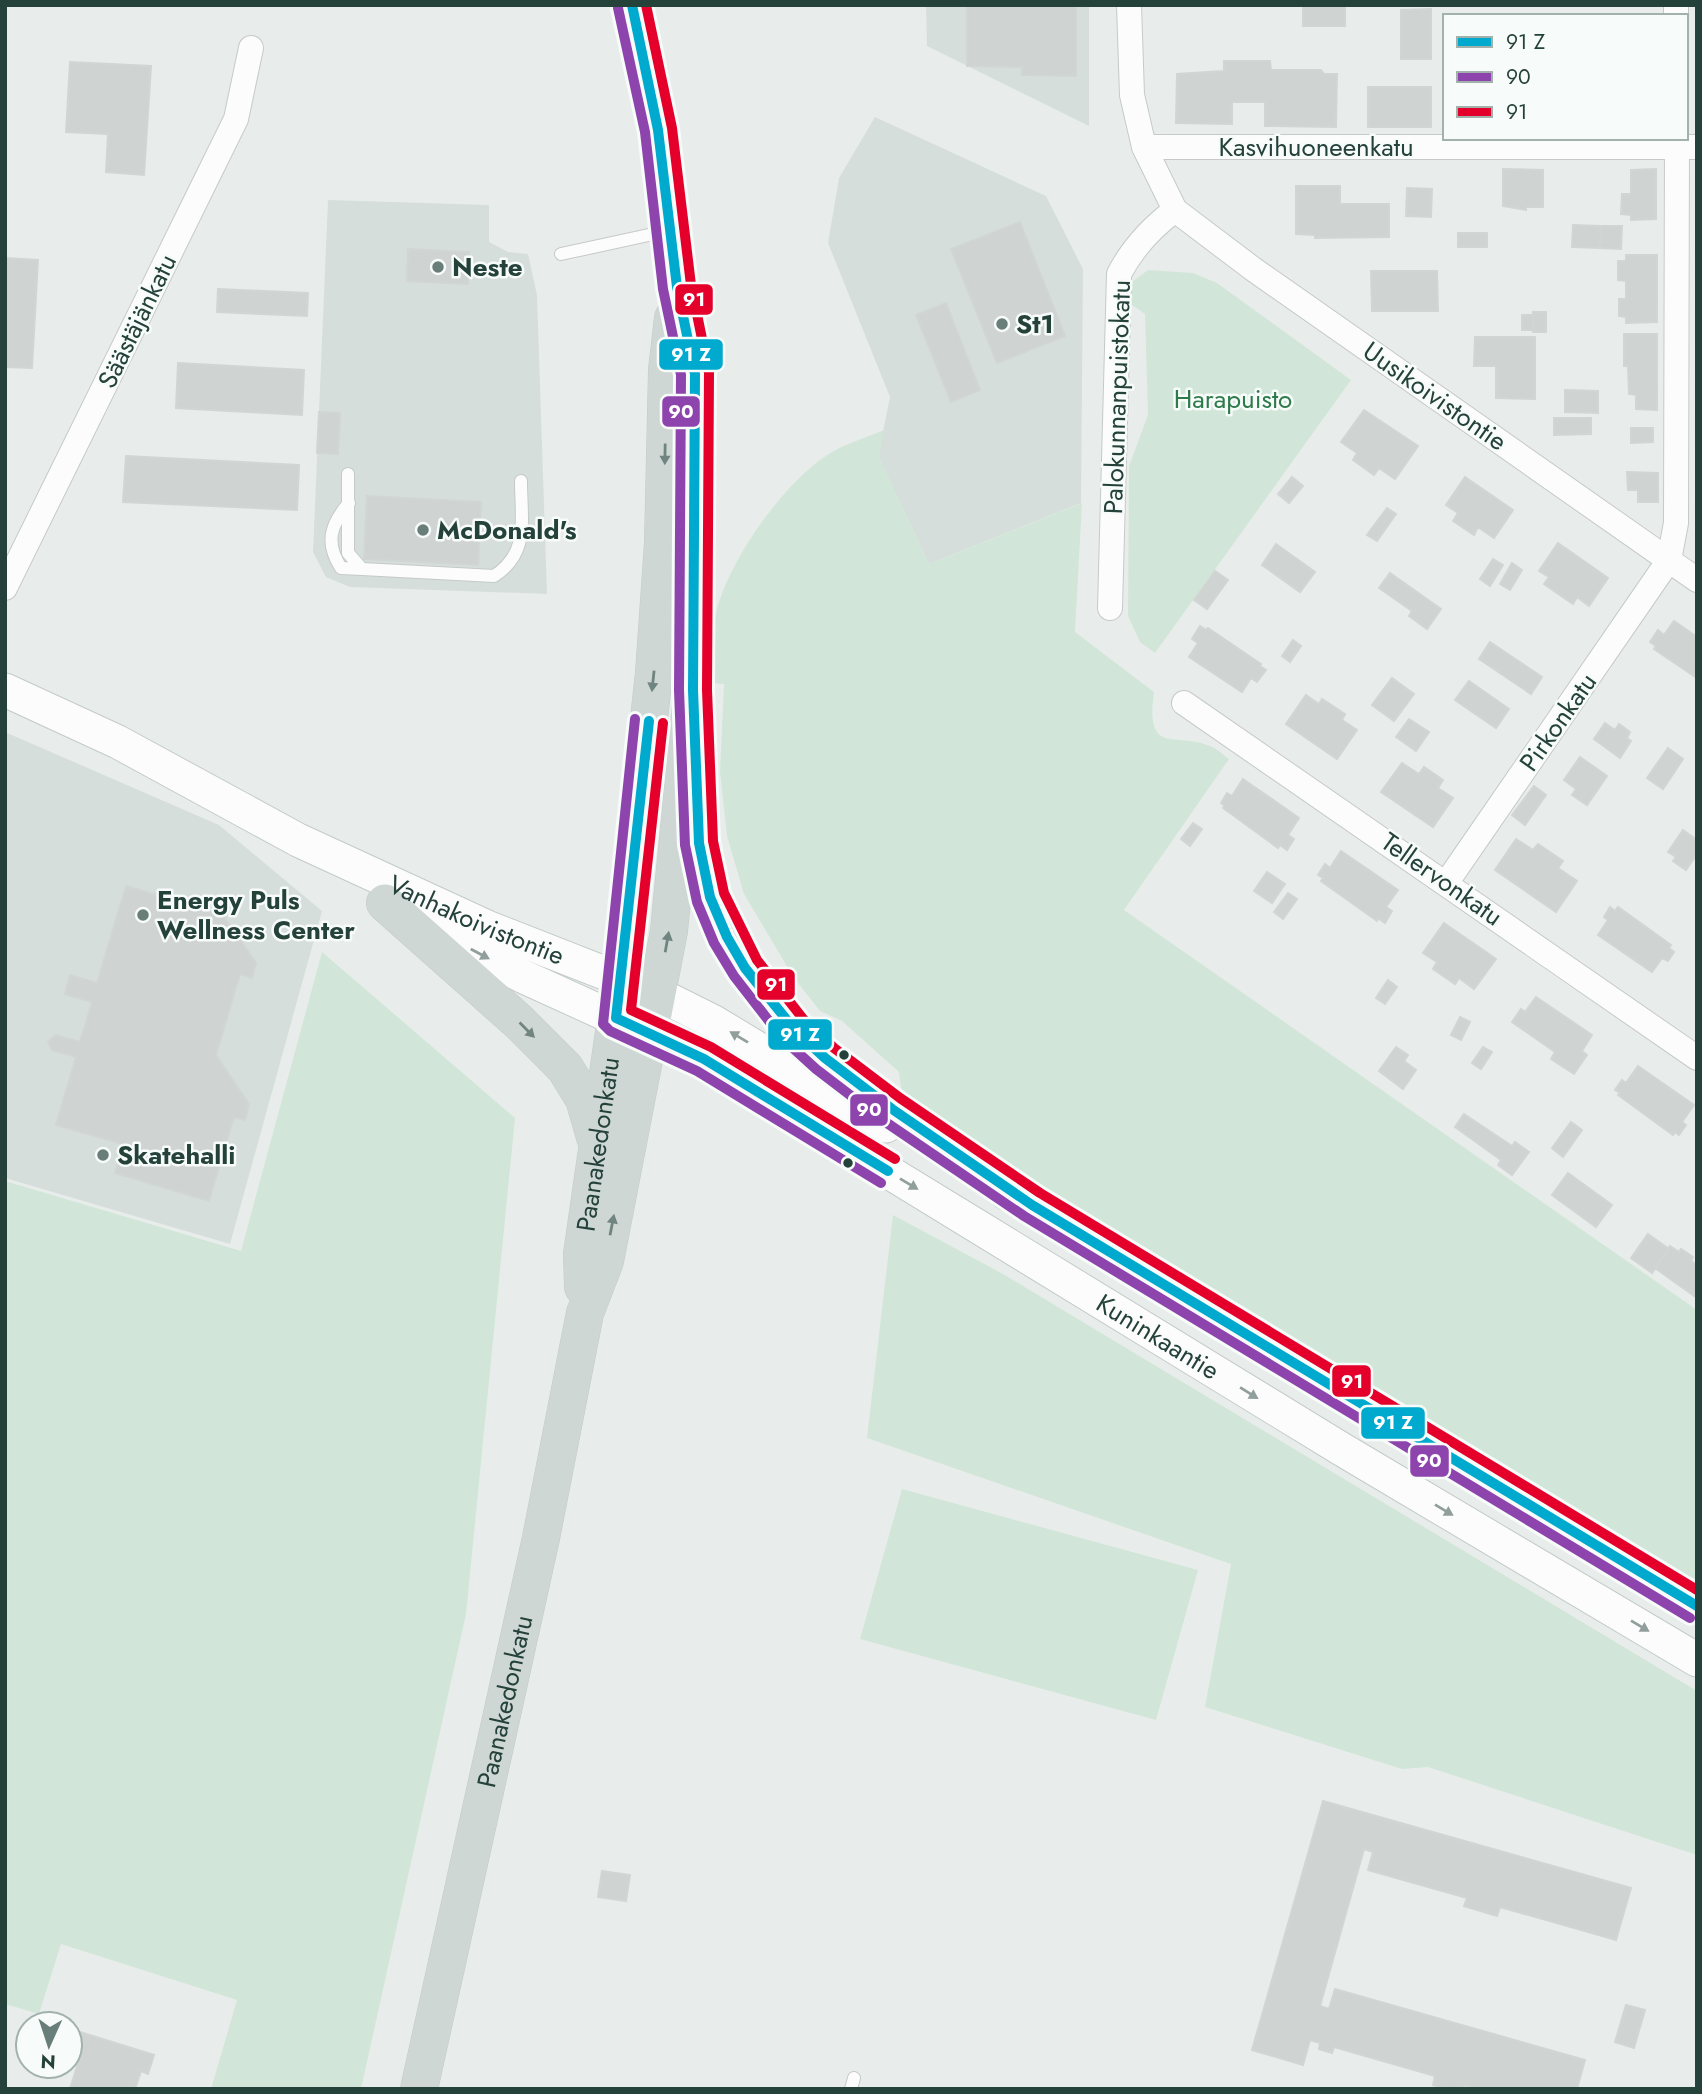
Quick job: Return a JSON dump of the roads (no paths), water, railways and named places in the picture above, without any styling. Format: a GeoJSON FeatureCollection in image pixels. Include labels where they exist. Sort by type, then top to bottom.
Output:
{"type":"FeatureCollection","features":[{"type":"Feature","properties":{"kind":"main road"},"geometry":{"type":"LineString","coordinates":[[632,5],[649,73],[677,289],[695,372],[697,535],[692,695],[697,821],[702,866],[716,914],[732,947],[765,996],[805,1044],[855,1085],[985,1168],[1032,1205]]}},
{"type":"Feature","properties":{"kind":"main road","name":"Paanakedonkatu"},"geometry":{"type":"LineString","coordinates":[[585,1313],[582,1254],[620,978],[654,673],[663,543],[667,370],[677,289]]}},
{"type":"Feature","properties":{"kind":"main road","name":"Vanhakoivistontie"},"geometry":{"type":"LineString","coordinates":[[5,690],[118,742],[298,840],[487,927],[658,994]]}},
{"type":"Feature","properties":{"kind":"main road","name":"Paanakedonkatu"},"geometry":{"type":"LineString","coordinates":[[419,2089],[541,1538],[585,1313],[605,1261],[658,994],[669,931],[692,695]]}},
{"type":"Feature","properties":{"kind":"main road","name":"Vanhakoivistontie"},"geometry":{"type":"LineString","coordinates":[[298,840],[385,903],[522,976],[615,1018]]}},
{"type":"Feature","properties":{"kind":"main road"},"geometry":{"type":"LineString","coordinates":[[385,903],[519,1022],[565,1069],[584,1099],[596,1143]]}},
{"type":"Feature","properties":{"kind":"main road","name":"Kuninkaantie"},"geometry":{"type":"LineString","coordinates":[[658,994],[714,1022],[962,1171],[1032,1205],[1697,1606]]}},
{"type":"Feature","properties":{"kind":"main road","name":"Kuninkaantie"},"geometry":{"type":"LineString","coordinates":[[615,1018],[704,1059],[1343,1450],[1697,1660]]}},
{"type":"Feature","properties":{"kind":"street"},"geometry":{"type":"LineString","coordinates":[[1129,5],[1132,95],[1144,147],[1175,210]]}},
{"type":"Feature","properties":{"kind":"street","name":"Säästäjänkatu"},"geometry":{"type":"LineString","coordinates":[[5,588],[236,119],[251,48]]}},
{"type":"Feature","properties":{"kind":"street"},"geometry":{"type":"LineString","coordinates":[[1669,560],[1676,523],[1683,144]]}},
{"type":"Feature","properties":{"kind":"street","name":"Kasvihuoneenkatu"},"geometry":{"type":"LineString","coordinates":[[1144,147],[1683,144]]}},
{"type":"Feature","properties":{"kind":"street","name":"Uusikoivistontie"},"geometry":{"type":"LineString","coordinates":[[1175,210],[1253,269],[1697,580]]}},
{"type":"Feature","properties":{"kind":"street","name":"Palokunnanpuistokatu"},"geometry":{"type":"LineString","coordinates":[[1110,608],[1119,274],[1137,244],[1175,210]]}},
{"type":"Feature","properties":{"kind":"street","name":"Pirkonkatu"},"geometry":{"type":"LineString","coordinates":[[1447,882],[1669,560]]}},
{"type":"Feature","properties":{"kind":"street","name":"Tellervonkatu"},"geometry":{"type":"LineString","coordinates":[[1185,704],[1447,882],[1697,1058]]}},
{"type":"Feature","properties":{"kind":"lane"},"geometry":{"type":"LineString","coordinates":[[561,254],[671,231]]}},
{"type":"Feature","properties":{"kind":"lane"},"geometry":{"type":"LineString","coordinates":[[348,474],[348,554],[362,569],[494,576],[511,565],[521,541],[521,481]]}},
{"type":"Feature","properties":{"kind":"place","name":"Neste"},"geometry":{"type":"Point","coordinates":[438,267]}},
{"type":"Feature","properties":{"kind":"place","name":"St1"},"geometry":{"type":"Point","coordinates":[1002,324]}},
{"type":"Feature","properties":{"kind":"place","name":"McDonald's"},"geometry":{"type":"Point","coordinates":[423,530]}},
{"type":"Feature","properties":{"kind":"place","name":"Energy Puls Wellness Center"},"geometry":{"type":"Point","coordinates":[143,915]}},
{"type":"Feature","properties":{"kind":"place","name":"Skatehalli"},"geometry":{"type":"Point","coordinates":[103,1155]}},
{"type":"Feature","properties":{"kind":"park label","name":"Harapuisto"},"geometry":{"type":"Point","coordinates":[1233,399]}}]}
